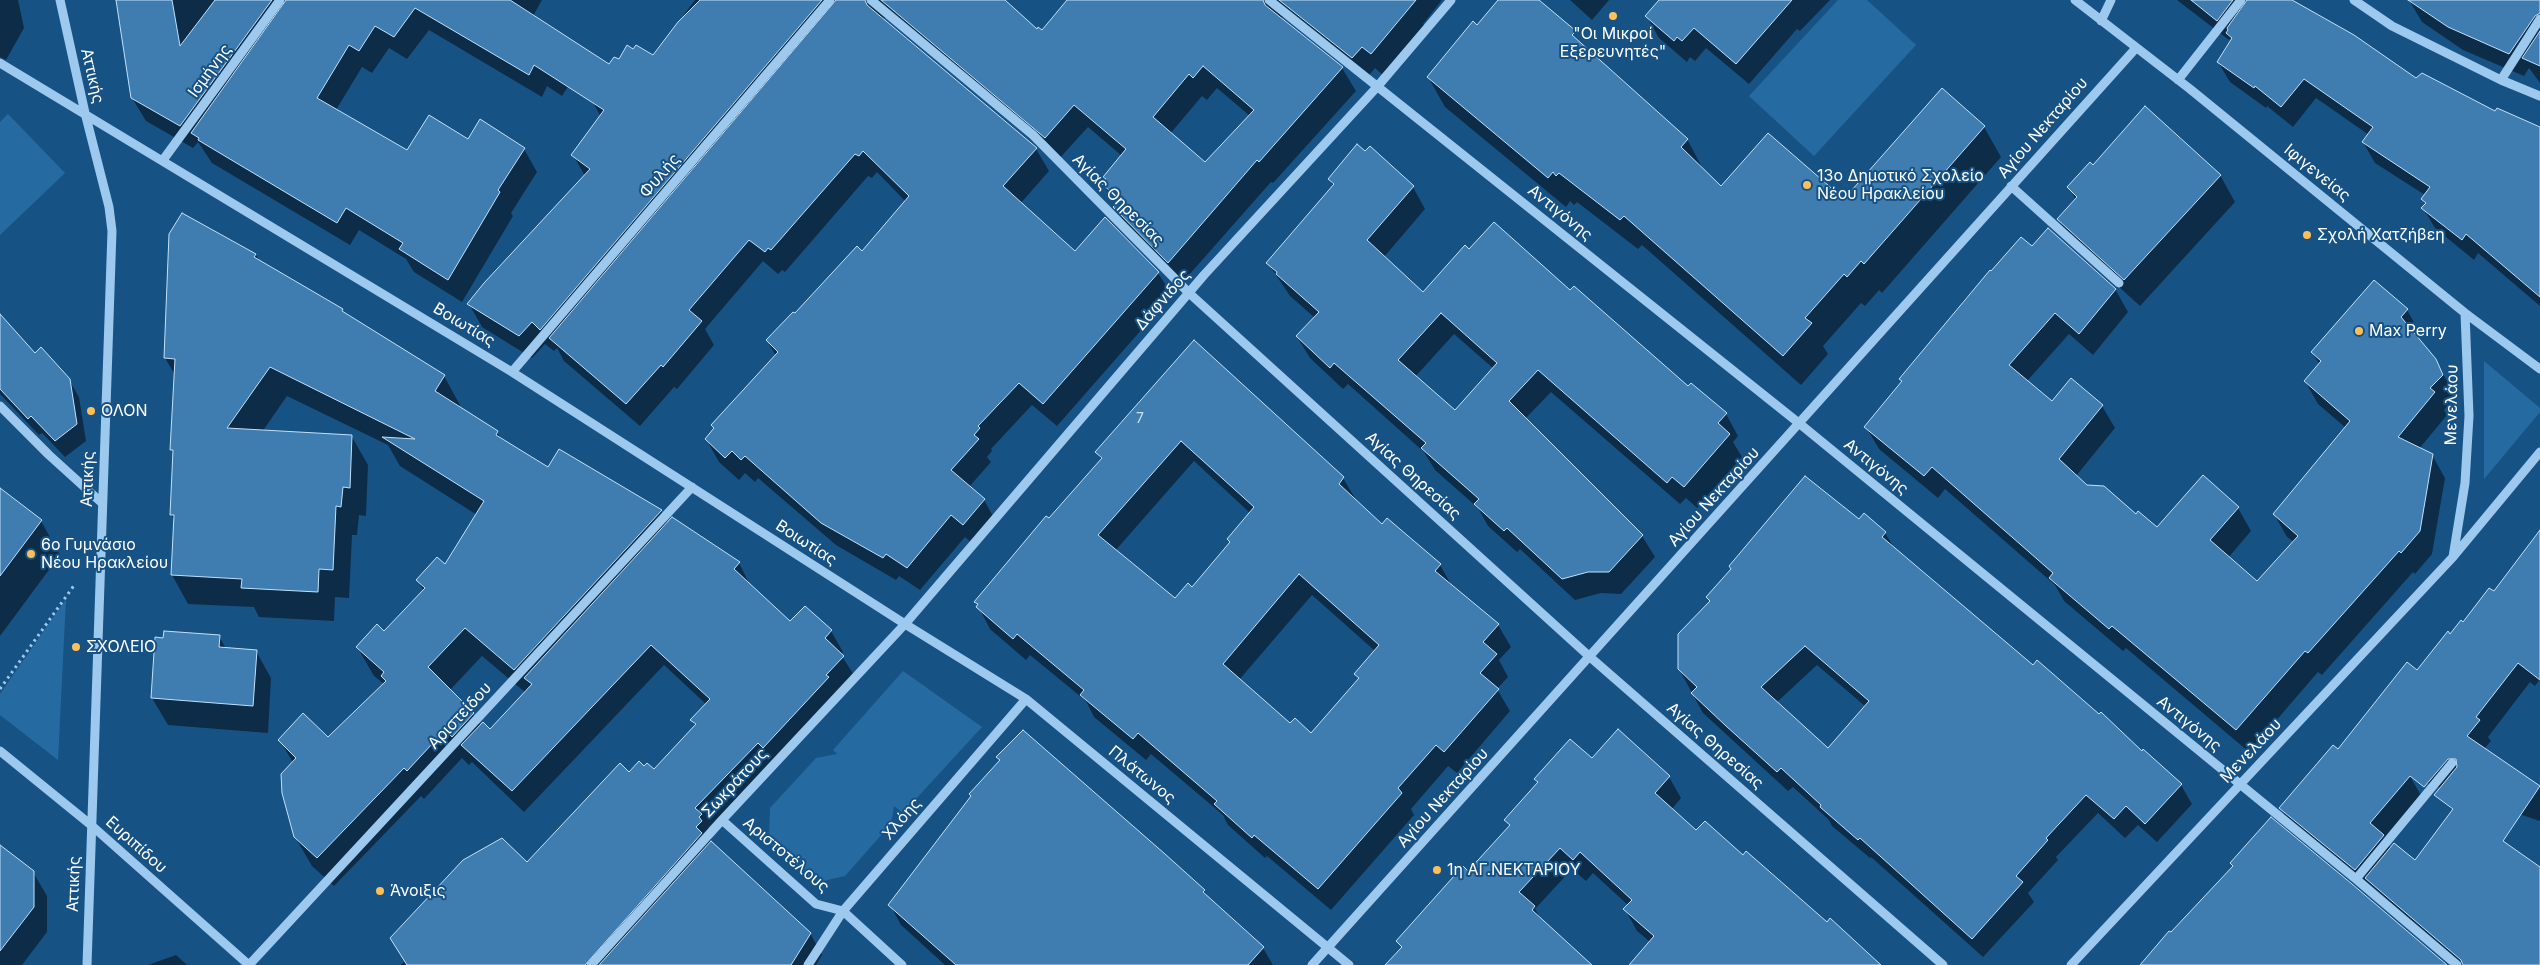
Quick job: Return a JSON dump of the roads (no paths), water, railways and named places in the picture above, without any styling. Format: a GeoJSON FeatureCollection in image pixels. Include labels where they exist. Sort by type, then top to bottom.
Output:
{"type":"FeatureCollection","features":[{"type":"Feature","properties":{"kind":"street","name":"Αττικής"},"geometry":{"type":"LineString","coordinates":[[60,0],[85,114],[109,206],[112,231],[87,965]]}},
{"type":"Feature","properties":{"kind":"street","name":"Ισμήνης"},"geometry":{"type":"LineString","coordinates":[[164,160],[280,0]]}},
{"type":"Feature","properties":{"kind":"street","name":"Φυλής"},"geometry":{"type":"LineString","coordinates":[[512,372],[830,0]]}},
{"type":"Feature","properties":{"kind":"street","name":"Αγίας Θηρεσίας"},"geometry":{"type":"LineString","coordinates":[[871,0],[1032,135],[1189,292],[1590,657],[1943,965]]}},
{"type":"Feature","properties":{"kind":"street","name":"Αντιγόνης"},"geometry":{"type":"LineString","coordinates":[[1269,0],[1800,424],[2356,879],[2458,965]]}},
{"type":"Feature","properties":{"kind":"street","name":"Δάφνιδος"},"geometry":{"type":"LineString","coordinates":[[905,624],[1189,292],[1377,86],[1451,0]]}},
{"type":"Feature","properties":{"kind":"street","name":"Ιφιγενείας"},"geometry":{"type":"LineString","coordinates":[[2075,0],[2178,80],[2465,313],[2540,370]]}},
{"type":"Feature","properties":{"kind":"street"},"geometry":{"type":"LineString","coordinates":[[2101,20],[2111,0]]}},
{"type":"Feature","properties":{"kind":"street"},"geometry":{"type":"LineString","coordinates":[[2178,80],[2241,0]]}},
{"type":"Feature","properties":{"kind":"street"},"geometry":{"type":"LineString","coordinates":[[2354,0],[2392,26],[2501,80],[2540,96]]}},
{"type":"Feature","properties":{"kind":"street"},"geometry":{"type":"LineString","coordinates":[[2501,80],[2540,20]]}},
{"type":"Feature","properties":{"kind":"street","name":"Αγίου Νεκταρίου"},"geometry":{"type":"LineString","coordinates":[[1312,965],[2136,48]]}},
{"type":"Feature","properties":{"kind":"street","name":"Βοιωτίας"},"geometry":{"type":"LineString","coordinates":[[0,63],[164,160],[512,372],[905,624]]}},
{"type":"Feature","properties":{"kind":"street"},"geometry":{"type":"LineString","coordinates":[[2011,186],[2119,283]]}},
{"type":"Feature","properties":{"kind":"street","name":"Μενελάου"},"geometry":{"type":"LineString","coordinates":[[2453,557],[2465,483],[2469,416],[2465,313]]}},
{"type":"Feature","properties":{"kind":"street"},"geometry":{"type":"LineString","coordinates":[[0,406],[49,455],[102,503]]}},
{"type":"Feature","properties":{"kind":"street","name":"Μενελάου"},"geometry":{"type":"LineString","coordinates":[[2071,965],[2453,557],[2540,452]]}},
{"type":"Feature","properties":{"kind":"street","name":"Αριστείδου"},"geometry":{"type":"LineString","coordinates":[[249,965],[692,487]]}},
{"type":"Feature","properties":{"kind":"street","name":"Πλάτωνος"},"geometry":{"type":"LineString","coordinates":[[905,624],[1026,699],[1348,965]]}},
{"type":"Feature","properties":{"kind":"street","name":"Σωκράτους"},"geometry":{"type":"LineString","coordinates":[[591,965],[722,820],[905,624]]}},
{"type":"Feature","properties":{"kind":"street","name":"Χλόης"},"geometry":{"type":"LineString","coordinates":[[808,965],[843,911],[1026,699]]}},
{"type":"Feature","properties":{"kind":"street","name":"Ευριπίδου"},"geometry":{"type":"LineString","coordinates":[[0,751],[91,825],[249,965]]}},
{"type":"Feature","properties":{"kind":"street"},"geometry":{"type":"LineString","coordinates":[[2356,879],[2452,763]]}},
{"type":"Feature","properties":{"kind":"street","name":"Αριστοτέλους"},"geometry":{"type":"LineString","coordinates":[[722,820],[816,904],[843,911],[902,965]]}},
{"type":"Feature","properties":{"kind":"place","name":"\"Οι Μικροί Εξερευνητές\""},"geometry":{"type":"Point","coordinates":[1613,16]}},
{"type":"Feature","properties":{"kind":"place","name":"13ο Δημοτικό Σχολείο Νέου Ηρακλείου"},"geometry":{"type":"Point","coordinates":[1807,185]}},
{"type":"Feature","properties":{"kind":"place","name":"Σχολή Χατζήβεη"},"geometry":{"type":"Point","coordinates":[2307,235]}},
{"type":"Feature","properties":{"kind":"place","name":"Max Perry"},"geometry":{"type":"Point","coordinates":[2359,331]}},
{"type":"Feature","properties":{"kind":"place","name":"ΟΛΟΝ"},"geometry":{"type":"Point","coordinates":[91,411]}},
{"type":"Feature","properties":{"kind":"place","name":"6ο Γυμνάσιο Νέου Ηρακλείου"},"geometry":{"type":"Point","coordinates":[31,554]}},
{"type":"Feature","properties":{"kind":"place","name":"ΣΧΟΛΕΙΟ"},"geometry":{"type":"Point","coordinates":[76,647]}},
{"type":"Feature","properties":{"kind":"place","name":"1η ΑΓ.ΝΕΚΤΑΡΙΟΥ"},"geometry":{"type":"Point","coordinates":[1437,870]}},
{"type":"Feature","properties":{"kind":"place","name":"Άνοιξις"},"geometry":{"type":"Point","coordinates":[380,891]}}]}
